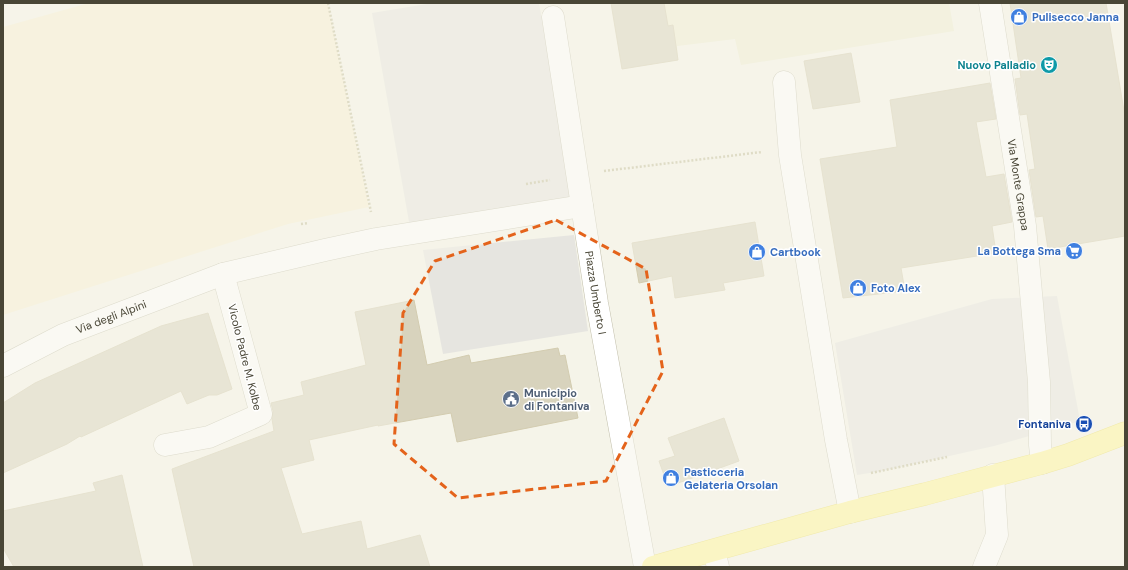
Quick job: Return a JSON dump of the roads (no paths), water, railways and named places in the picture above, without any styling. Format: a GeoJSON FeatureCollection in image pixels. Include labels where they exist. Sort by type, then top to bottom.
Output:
{"type":"FeatureCollection","features":[{"type":"Feature","properties":{"kind":"main road"},"geometry":{"type":"LineString","coordinates":[[653,567],[716,559],[850,512],[1042,463],[1068,455],[1125,433]]}},
{"type":"Feature","properties":{"kind":"street","name":"Via Monte Grappa"},"geometry":{"type":"LineString","coordinates":[[990,3],[1025,226],[1039,382],[1040,445],[1042,463]]}},
{"type":"Feature","properties":{"kind":"street","name":"Piazza Umberto I"},"geometry":{"type":"LineString","coordinates":[[553,17],[597,303],[645,567]]}},
{"type":"Feature","properties":{"kind":"street"},"geometry":{"type":"LineString","coordinates":[[784,82],[790,155],[836,440],[850,512]]}},
{"type":"Feature","properties":{"kind":"street","name":"Via degli Alpini"},"geometry":{"type":"LineString","coordinates":[[3,366],[63,334],[223,274],[376,239],[582,206]]}},
{"type":"Feature","properties":{"kind":"street","name":"Vicolo Padre M. Kolbe"},"geometry":{"type":"LineString","coordinates":[[166,445],[209,437],[261,414],[223,274]]}},
{"type":"Feature","properties":{"kind":"street"},"geometry":{"type":"LineString","coordinates":[[984,567],[997,535],[993,475]]}},
{"type":"Feature","properties":{"kind":"place","name":"Pulisecco Janna"},"geometry":{"type":"Point","coordinates":[1019,17]}},
{"type":"Feature","properties":{"kind":"place","name":"Nuovo Palladio"},"geometry":{"type":"Point","coordinates":[1049,65]}},
{"type":"Feature","properties":{"kind":"place","name":"La Bottega Sma"},"geometry":{"type":"Point","coordinates":[1074,251]}},
{"type":"Feature","properties":{"kind":"place","name":"Cartbook"},"geometry":{"type":"Point","coordinates":[757,252]}},
{"type":"Feature","properties":{"kind":"place","name":"Foto Alex"},"geometry":{"type":"Point","coordinates":[858,288]}},
{"type":"Feature","properties":{"kind":"place","name":"Municipio di Fontaniva"},"geometry":{"type":"Point","coordinates":[511,399]}},
{"type":"Feature","properties":{"kind":"place","name":"Fontaniva"},"geometry":{"type":"Point","coordinates":[1084,424]}},
{"type":"Feature","properties":{"kind":"place","name":"Pasticceria Gelateria Orsolan"},"geometry":{"type":"Point","coordinates":[671,478]}}]}
